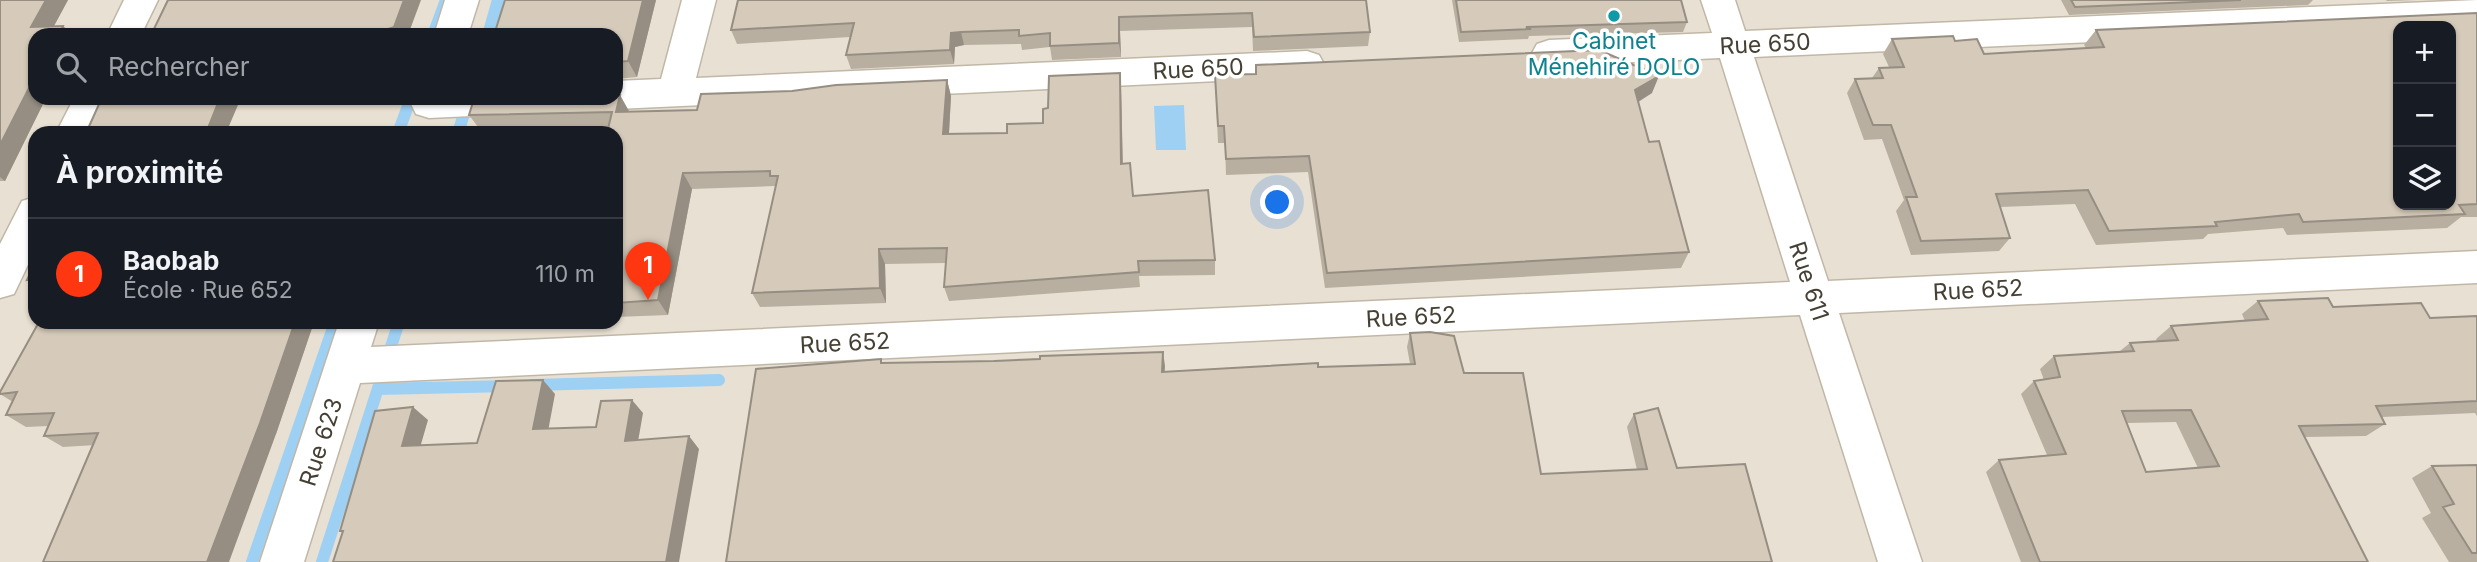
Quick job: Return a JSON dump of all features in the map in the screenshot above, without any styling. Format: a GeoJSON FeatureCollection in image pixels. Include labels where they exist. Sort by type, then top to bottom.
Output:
{"type":"FeatureCollection","features":[{"type":"Feature","properties":{"kind":"street"},"geometry":{"type":"LineString","coordinates":[[127,28],[141,0]]}},
{"type":"Feature","properties":{"kind":"street"},"geometry":{"type":"LineString","coordinates":[[453,28],[462,0]]}},
{"type":"Feature","properties":{"kind":"street"},"geometry":{"type":"LineString","coordinates":[[675,92],[698,0]]}},
{"type":"Feature","properties":{"kind":"street","name":"Rue 611"},"geometry":{"type":"LineString","coordinates":[[1718,0],[1900,562]]}},
{"type":"Feature","properties":{"kind":"street","name":"Rue 650"},"geometry":{"type":"LineString","coordinates":[[1524,55],[2477,12]]}},
{"type":"Feature","properties":{"kind":"street","name":"Rue 650"},"geometry":{"type":"LineString","coordinates":[[623,95],[1343,62]]}},
{"type":"Feature","properties":{"kind":"street"},"geometry":{"type":"LineString","coordinates":[[78,126],[89,105]]}},
{"type":"Feature","properties":{"kind":"street"},"geometry":{"type":"LineString","coordinates":[[427,112],[492,105]]}},
{"type":"Feature","properties":{"kind":"street"},"geometry":{"type":"LineString","coordinates":[[0,282],[28,226]]}},
{"type":"Feature","properties":{"kind":"street","name":"Rue 652"},"geometry":{"type":"LineString","coordinates":[[345,366],[2477,267]]}},
{"type":"Feature","properties":{"kind":"street","name":"Rue 623"},"geometry":{"type":"LineString","coordinates":[[282,562],[357,329]]}},
{"type":"Feature","properties":{"kind":"shaded area"},"geometry":{"type":"Polygon","coordinates":[[[0,0],[2477,0],[2477,562],[0,562],[0,0]]]}},
{"type":"Feature","properties":{"kind":"water"},"geometry":{"type":"Polygon","coordinates":[[[1184,105],[1186,150],[1156,150],[1154,106],[1184,105]]]}},
{"type":"Feature","properties":{"kind":"building"},"geometry":{"type":"Polygon","coordinates":[[[0,0],[46,0],[31,27],[63,26],[28,28],[28,90],[0,145],[0,0]]]}},
{"type":"Feature","properties":{"kind":"building"},"geometry":{"type":"Polygon","coordinates":[[[168,0],[404,0],[394,27],[391,28],[154,28],[168,0]]]}},
{"type":"Feature","properties":{"kind":"building"},"geometry":{"type":"Polygon","coordinates":[[[505,0],[643,0],[628,61],[623,61],[623,28],[496,28],[505,0]]]}},
{"type":"Feature","properties":{"kind":"building"},"geometry":{"type":"Polygon","coordinates":[[[738,0],[1366,0],[1370,32],[1254,37],[1252,13],[1119,17],[1119,43],[1050,46],[1050,33],[1019,36],[1019,30],[961,32],[951,33],[950,50],[846,55],[854,23],[731,30],[738,0]]]}},
{"type":"Feature","properties":{"kind":"building"},"geometry":{"type":"Polygon","coordinates":[[[1456,0],[1681,0],[1687,22],[1526,27],[1531,29],[1461,32],[1456,0]]]}},
{"type":"Feature","properties":{"kind":"building"},"geometry":{"type":"Polygon","coordinates":[[[2071,0],[2241,0],[2075,7],[2071,0]]]}},
{"type":"Feature","properties":{"kind":"building"},"geometry":{"type":"Polygon","coordinates":[[[2477,13],[2477,204],[2459,205],[2465,214],[2303,222],[2299,214],[2215,222],[2217,226],[2109,231],[2088,190],[1996,194],[2010,238],[1921,241],[1906,197],[1917,197],[1891,125],[1873,125],[1855,79],[1883,78],[1879,68],[1904,67],[1892,39],[1953,36],[1955,41],[1977,39],[1984,54],[2104,47],[2096,30],[2477,13]]]}},
{"type":"Feature","properties":{"kind":"building"},"geometry":{"type":"Polygon","coordinates":[[[1599,50],[1659,76],[1635,90],[1649,142],[1659,141],[1689,252],[1327,273],[1309,156],[1226,159],[1224,126],[1218,126],[1215,75],[1256,74],[1256,65],[1599,50]]]}},
{"type":"Feature","properties":{"kind":"building"},"geometry":{"type":"Polygon","coordinates":[[[1120,73],[1121,164],[1130,163],[1133,196],[1208,190],[1215,260],[1138,261],[1139,272],[944,287],[947,248],[879,249],[880,288],[752,293],[778,176],[770,176],[770,171],[683,173],[658,300],[623,302],[623,126],[609,126],[612,112],[469,115],[472,105],[618,105],[616,112],[697,110],[701,94],[792,91],[836,85],[947,80],[943,134],[1007,133],[1007,124],[1043,123],[1043,109],[1048,108],[1049,76],[1120,73]]]}},
{"type":"Feature","properties":{"kind":"building"},"geometry":{"type":"Polygon","coordinates":[[[99,105],[217,105],[209,126],[89,126],[99,105]]]}},
{"type":"Feature","properties":{"kind":"building"},"geometry":{"type":"Polygon","coordinates":[[[2328,298],[2333,307],[2421,303],[2430,318],[2477,316],[2477,401],[2376,406],[2385,424],[2299,426],[2368,562],[2040,562],[1999,460],[2066,454],[2034,381],[2060,377],[2054,356],[2134,351],[2130,343],[2178,340],[2171,326],[2268,319],[2258,301],[2328,298]],[[2191,410],[2122,411],[2146,472],[2219,466],[2191,410]]]}},
{"type":"Feature","properties":{"kind":"building"},"geometry":{"type":"Polygon","coordinates":[[[35,329],[293,329],[207,562],[43,562],[98,433],[44,436],[54,413],[6,415],[17,392],[0,392],[35,329]]]}},
{"type":"Feature","properties":{"kind":"building"},"geometry":{"type":"Polygon","coordinates":[[[1430,332],[1454,336],[1464,373],[1523,373],[1541,474],[1647,469],[1634,414],[1658,408],[1677,468],[1745,464],[1772,562],[726,562],[756,369],[881,359],[881,363],[994,361],[1040,359],[1040,356],[1163,352],[1162,372],[1318,363],[1318,367],[1415,364],[1410,333],[1430,332]]]}},
{"type":"Feature","properties":{"kind":"building"},"geometry":{"type":"Polygon","coordinates":[[[543,380],[533,429],[596,427],[601,401],[632,400],[625,441],[689,436],[666,562],[333,562],[375,411],[413,407],[402,446],[477,443],[496,381],[543,380]]]}},
{"type":"Feature","properties":{"kind":"building"},"geometry":{"type":"Polygon","coordinates":[[[2477,465],[2477,553],[2472,553],[2443,507],[2454,504],[2432,466],[2477,465]]]}},
{"type":"Feature","properties":{"kind":"waterway"},"geometry":{"type":"LineString","coordinates":[[436,28],[446,0]]}},
{"type":"Feature","properties":{"kind":"waterway"},"geometry":{"type":"LineString","coordinates":[[490,28],[498,0]]}},
{"type":"Feature","properties":{"kind":"waterway"},"geometry":{"type":"LineString","coordinates":[[401,126],[408,105]]}},
{"type":"Feature","properties":{"kind":"waterway"},"geometry":{"type":"LineString","coordinates":[[460,126],[467,105]]}},
{"type":"Feature","properties":{"kind":"waterway"},"geometry":{"type":"LineString","coordinates":[[252,562],[333,329]]}},
{"type":"Feature","properties":{"kind":"waterway"},"geometry":{"type":"LineString","coordinates":[[386,362],[397,329]]}},
{"type":"Feature","properties":{"kind":"waterway"},"geometry":{"type":"LineString","coordinates":[[532,385],[719,380]]}},
{"type":"Feature","properties":{"kind":"waterway"},"geometry":{"type":"LineString","coordinates":[[322,562],[380,382]]}},
{"type":"Feature","properties":{"kind":"waterway"},"geometry":{"type":"LineString","coordinates":[[378,389],[511,386]]}},
{"type":"Feature","properties":{"kind":"place","name":"Cabinet Ménehiré DOLO"},"geometry":{"type":"Point","coordinates":[1614,16]}},
{"type":"Feature","properties":{"kind":"place","name":"Baobab"},"geometry":{"type":"Point","coordinates":[648,300]}}]}
